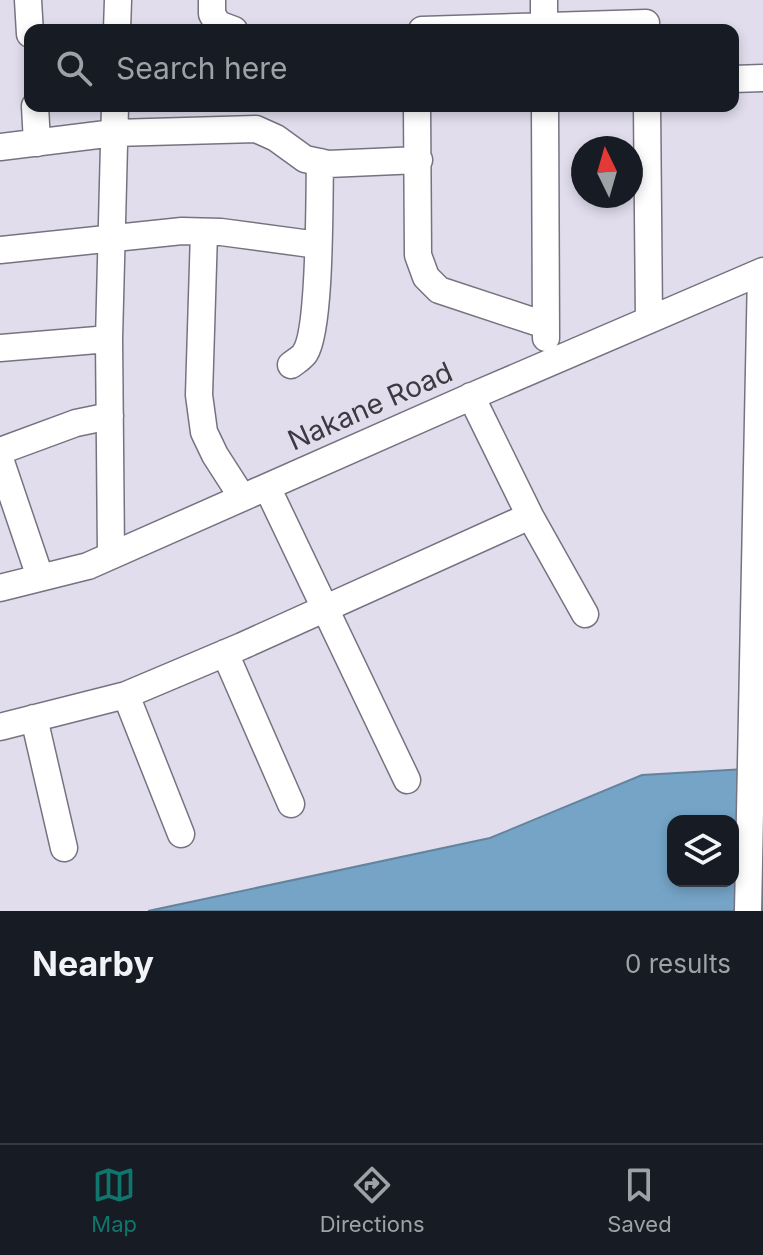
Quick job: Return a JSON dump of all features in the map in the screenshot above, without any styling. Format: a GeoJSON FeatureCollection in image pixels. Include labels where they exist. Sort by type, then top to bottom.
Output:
{"type":"FeatureCollection","features":[{"type":"Feature","properties":{"kind":"street"},"geometry":{"type":"LineString","coordinates":[[28,0],[29,24]]}},
{"type":"Feature","properties":{"kind":"street"},"geometry":{"type":"LineString","coordinates":[[117,24],[118,0]]}},
{"type":"Feature","properties":{"kind":"street"},"geometry":{"type":"LineString","coordinates":[[212,0],[212,14],[218,24]]}},
{"type":"Feature","properties":{"kind":"street"},"geometry":{"type":"LineString","coordinates":[[544,0],[544,24]]}},
{"type":"Feature","properties":{"kind":"street"},"geometry":{"type":"LineString","coordinates":[[590,24],[646,18]]}},
{"type":"Feature","properties":{"kind":"street"},"geometry":{"type":"LineString","coordinates":[[739,79],[762,81]]}},
{"type":"Feature","properties":{"kind":"street"},"geometry":{"type":"LineString","coordinates":[[35,112],[37,143]]}},
{"type":"Feature","properties":{"kind":"street"},"geometry":{"type":"LineString","coordinates":[[111,555],[109,339],[115,112]]}},
{"type":"Feature","properties":{"kind":"street"},"geometry":{"type":"LineString","coordinates":[[417,112],[418,255],[426,277],[439,290],[545,325]]}},
{"type":"Feature","properties":{"kind":"street"},"geometry":{"type":"LineString","coordinates":[[545,112],[547,363]]}},
{"type":"Feature","properties":{"kind":"street"},"geometry":{"type":"LineString","coordinates":[[647,112],[649,320]]}},
{"type":"Feature","properties":{"kind":"street"},"geometry":{"type":"LineString","coordinates":[[0,147],[114,133],[256,129],[276,138],[305,159],[320,162],[419,160]]}},
{"type":"Feature","properties":{"kind":"street"},"geometry":{"type":"LineString","coordinates":[[291,365],[305,354],[311,335],[320,162]]}},
{"type":"Feature","properties":{"kind":"street"},"geometry":{"type":"LineString","coordinates":[[0,250],[112,237],[204,232],[318,245]]}},
{"type":"Feature","properties":{"kind":"street"},"geometry":{"type":"LineString","coordinates":[[204,232],[199,395],[204,432],[242,497]]}},
{"type":"Feature","properties":{"kind":"street"},"geometry":{"type":"LineString","coordinates":[[748,911],[759,628],[762,272]]}},
{"type":"Feature","properties":{"kind":"street","name":"Nakane Road"},"geometry":{"type":"LineString","coordinates":[[0,588],[88,566],[471,396],[762,272]]}},
{"type":"Feature","properties":{"kind":"street"},"geometry":{"type":"LineString","coordinates":[[0,348],[109,339]]}},
{"type":"Feature","properties":{"kind":"street"},"geometry":{"type":"LineString","coordinates":[[471,396],[530,516],[585,614]]}},
{"type":"Feature","properties":{"kind":"street"},"geometry":{"type":"LineString","coordinates":[[0,451],[76,423],[110,416]]}},
{"type":"Feature","properties":{"kind":"street"},"geometry":{"type":"LineString","coordinates":[[0,459],[40,577]]}},
{"type":"Feature","properties":{"kind":"street"},"geometry":{"type":"LineString","coordinates":[[267,487],[407,780]]}},
{"type":"Feature","properties":{"kind":"street"},"geometry":{"type":"LineString","coordinates":[[0,727],[126,695],[530,516]]}},
{"type":"Feature","properties":{"kind":"street"},"geometry":{"type":"LineString","coordinates":[[225,653],[291,804]]}},
{"type":"Feature","properties":{"kind":"street"},"geometry":{"type":"LineString","coordinates":[[126,695],[181,834]]}},
{"type":"Feature","properties":{"kind":"street"},"geometry":{"type":"LineString","coordinates":[[34,718],[64,848]]}},
{"type":"Feature","properties":{"kind":"water"},"geometry":{"type":"Polygon","coordinates":[[[763,768],[763,911],[148,911],[490,838],[642,775],[763,768]]]}}]}
